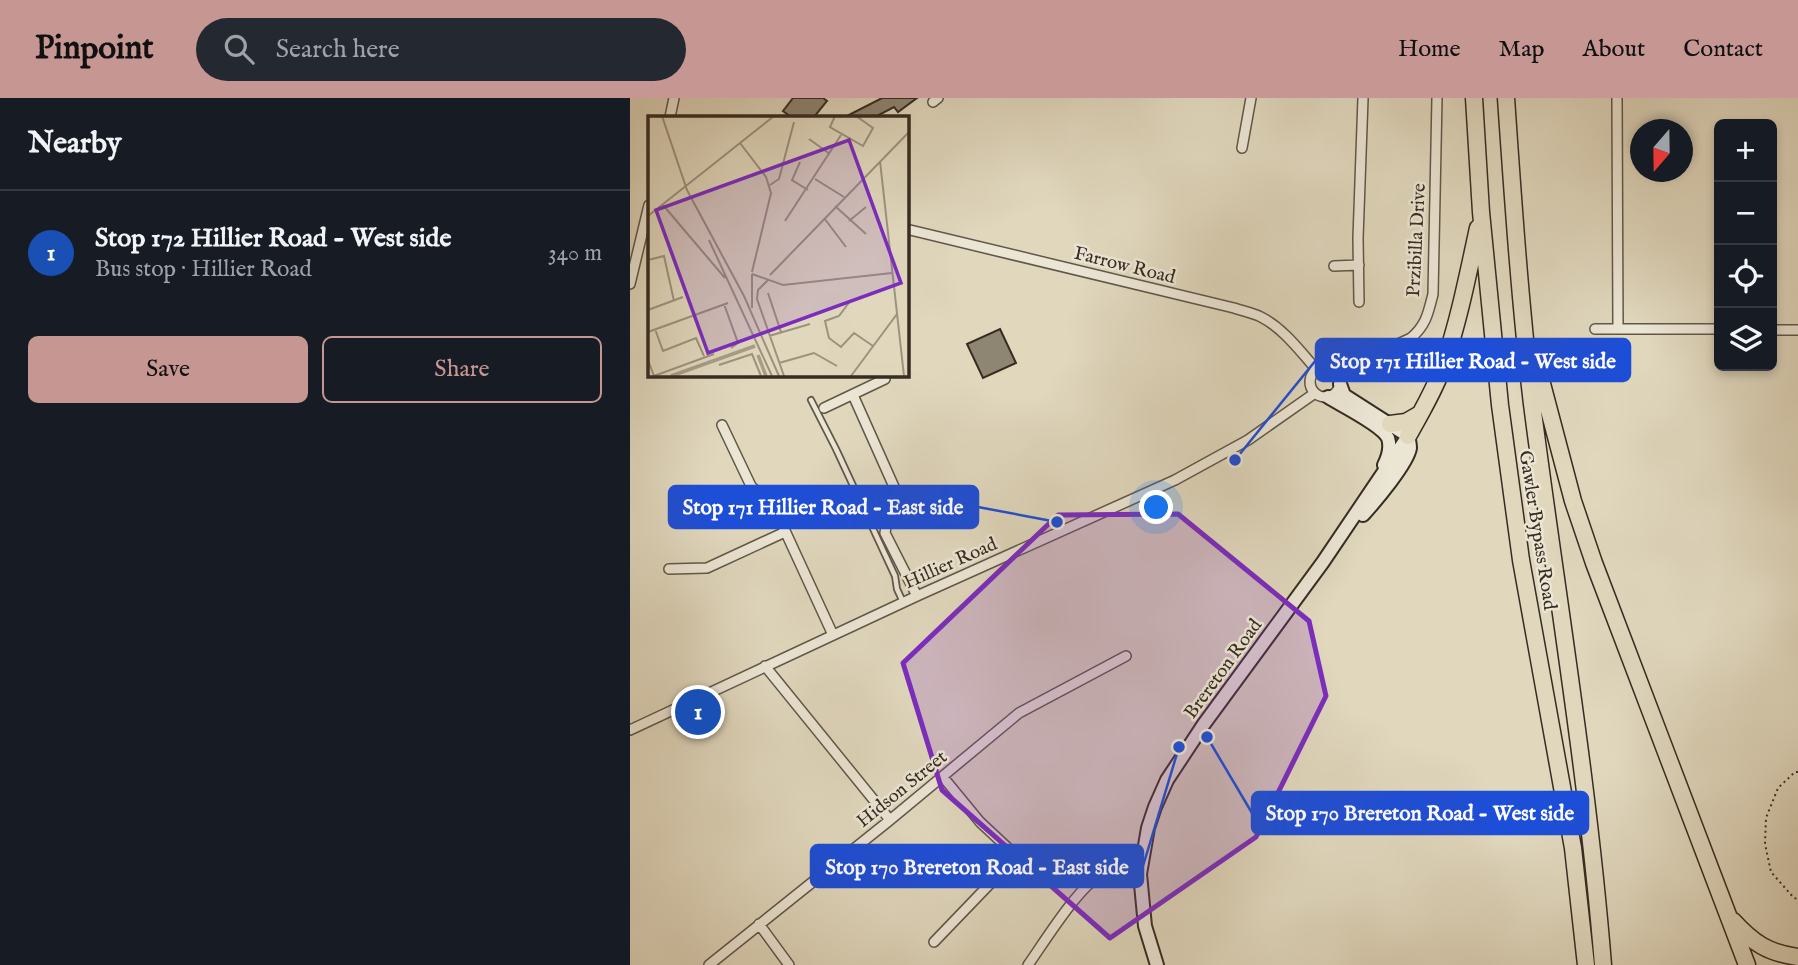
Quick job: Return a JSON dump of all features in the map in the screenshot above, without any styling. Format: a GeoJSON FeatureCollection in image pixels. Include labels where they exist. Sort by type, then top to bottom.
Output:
{"type":"FeatureCollection","features":[{"type":"Feature","properties":{"kind":"highway","name":"Gawler Bypass Road"},"geometry":{"type":"LineString","coordinates":[[1474,98],[1481,212],[1500,405],[1521,560],[1565,799],[1586,965]]}},
{"type":"Feature","properties":{"kind":"highway","name":"Gawler Bypass Road"},"geometry":{"type":"LineString","coordinates":[[1506,98],[1522,307],[1586,799],[1603,965]]}},
{"type":"Feature","properties":{"kind":"highway"},"geometry":{"type":"LineString","coordinates":[[1408,436],[1433,390],[1460,314],[1481,212]]}},
{"type":"Feature","properties":{"kind":"highway"},"geometry":{"type":"LineString","coordinates":[[1522,307],[1573,501],[1594,563],[1747,965]]}},
{"type":"Feature","properties":{"kind":"highway"},"geometry":{"type":"LineString","coordinates":[[1390,424],[1406,422],[1421,413]]}},
{"type":"Feature","properties":{"kind":"highway"},"geometry":{"type":"LineString","coordinates":[[1729,917],[1763,948],[1798,957]]}},
{"type":"Feature","properties":{"kind":"street"},"geometry":{"type":"LineString","coordinates":[[670,116],[674,98]]}},
{"type":"Feature","properties":{"kind":"street"},"geometry":{"type":"LineString","coordinates":[[1242,148],[1251,98]]}},
{"type":"Feature","properties":{"kind":"street"},"geometry":{"type":"LineString","coordinates":[[1359,302],[1358,239],[1363,98]]}},
{"type":"Feature","properties":{"kind":"street","name":"Przibilla Drive"},"geometry":{"type":"LineString","coordinates":[[1338,378],[1410,338],[1425,322],[1433,294],[1437,98]]}},
{"type":"Feature","properties":{"kind":"street"},"geometry":{"type":"LineString","coordinates":[[1617,98],[1618,329]]}},
{"type":"Feature","properties":{"kind":"street"},"geometry":{"type":"LineString","coordinates":[[630,284],[648,209]]}},
{"type":"Feature","properties":{"kind":"street","name":"Farrow Road"},"geometry":{"type":"LineString","coordinates":[[908,229],[1261,317],[1297,347],[1316,369]]}},
{"type":"Feature","properties":{"kind":"street"},"geometry":{"type":"LineString","coordinates":[[1334,266],[1359,265]]}},
{"type":"Feature","properties":{"kind":"street"},"geometry":{"type":"LineString","coordinates":[[1595,329],[1714,329]]}},
{"type":"Feature","properties":{"kind":"street"},"geometry":{"type":"LineString","coordinates":[[1777,330],[1798,330]]}},
{"type":"Feature","properties":{"kind":"street"},"geometry":{"type":"LineString","coordinates":[[1338,378],[1336,392],[1328,397],[1315,393],[1309,381],[1316,369],[1329,367],[1338,378],[1345,395],[1408,436]]}},
{"type":"Feature","properties":{"kind":"street"},"geometry":{"type":"LineString","coordinates":[[824,408],[885,379]]}},
{"type":"Feature","properties":{"kind":"street","name":"Hillier Road"},"geometry":{"type":"LineString","coordinates":[[630,730],[917,596],[1175,480],[1248,440],[1315,393]]}},
{"type":"Feature","properties":{"kind":"street"},"geometry":{"type":"LineString","coordinates":[[853,395],[899,498],[899,508],[887,520],[885,533],[917,596]]}},
{"type":"Feature","properties":{"kind":"street","name":"Brereton Road"},"geometry":{"type":"LineString","coordinates":[[1328,397],[1386,434],[1389,452],[1376,485]]}},
{"type":"Feature","properties":{"kind":"street"},"geometry":{"type":"LineString","coordinates":[[722,425],[751,486],[775,509],[833,635]]}},
{"type":"Feature","properties":{"kind":"street","name":"Brereton Road"},"geometry":{"type":"LineString","coordinates":[[1157,965],[1145,926],[1140,874],[1155,807],[1167,780],[1323,562],[1408,436]]}},
{"type":"Feature","properties":{"kind":"street","name":"Brereton Road"},"geometry":{"type":"LineString","coordinates":[[1323,562],[1378,497],[1399,467],[1410,450],[1408,436]]}},
{"type":"Feature","properties":{"kind":"street"},"geometry":{"type":"LineString","coordinates":[[669,569],[706,568],[785,532]]}},
{"type":"Feature","properties":{"kind":"street","name":"Hidson Street"},"geometry":{"type":"LineString","coordinates":[[709,965],[1019,713],[1126,656]]}},
{"type":"Feature","properties":{"kind":"street"},"geometry":{"type":"LineString","coordinates":[[765,666],[890,820]]}},
{"type":"Feature","properties":{"kind":"street"},"geometry":{"type":"LineString","coordinates":[[934,943],[1009,864],[1012,857],[1009,849],[979,821],[943,776]]}},
{"type":"Feature","properties":{"kind":"street"},"geometry":{"type":"LineString","coordinates":[[1028,965],[1082,891],[1103,873],[1124,870],[1140,874]]}},
{"type":"Feature","properties":{"kind":"street"},"geometry":{"type":"LineString","coordinates":[[759,924],[789,965]]}},
{"type":"Feature","properties":{"kind":"lane"},"geometry":{"type":"LineString","coordinates":[[811,400],[895,576],[903,603]]}},
{"type":"Feature","properties":{"kind":"path"},"geometry":{"type":"LineString","coordinates":[[1798,772],[1778,788],[1766,818],[1765,844],[1771,872],[1794,898],[1798,899]]}},
{"type":"Feature","properties":{"kind":"highlighted area"},"geometry":{"type":"Polygon","coordinates":[[[1178,514],[1309,621],[1326,696],[1256,837],[1110,938],[942,790],[903,663],[1058,515],[1178,514]]]}},
{"type":"Feature","properties":{"kind":"building"},"geometry":{"type":"Polygon","coordinates":[[[793,98],[823,98],[827,101],[815,116],[790,116],[783,111],[793,98]]]}},
{"type":"Feature","properties":{"kind":"building"},"geometry":{"type":"Polygon","coordinates":[[[882,98],[917,98],[898,112],[894,107],[877,116],[847,116],[882,98]]]}},
{"type":"Feature","properties":{"kind":"building"},"geometry":{"type":"Polygon","coordinates":[[[1000,329],[1016,363],[983,378],[967,344],[1000,329]]]}},
{"type":"Feature","properties":{"kind":"place","name":"Stop 171 Hillier Road - West side"},"geometry":{"type":"Point","coordinates":[1235,460]}},
{"type":"Feature","properties":{"kind":"place","name":"Stop 171 Hillier Road - East side"},"geometry":{"type":"Point","coordinates":[1057,522]}},
{"type":"Feature","properties":{"kind":"place","name":"Stop 172 Hillier Road - West side"},"geometry":{"type":"Point","coordinates":[698,712]}},
{"type":"Feature","properties":{"kind":"place","name":"Stop 170 Brereton Road - West side"},"geometry":{"type":"Point","coordinates":[1207,737]}},
{"type":"Feature","properties":{"kind":"place","name":"Stop 170 Brereton Road - East side"},"geometry":{"type":"Point","coordinates":[1179,747]}}]}
